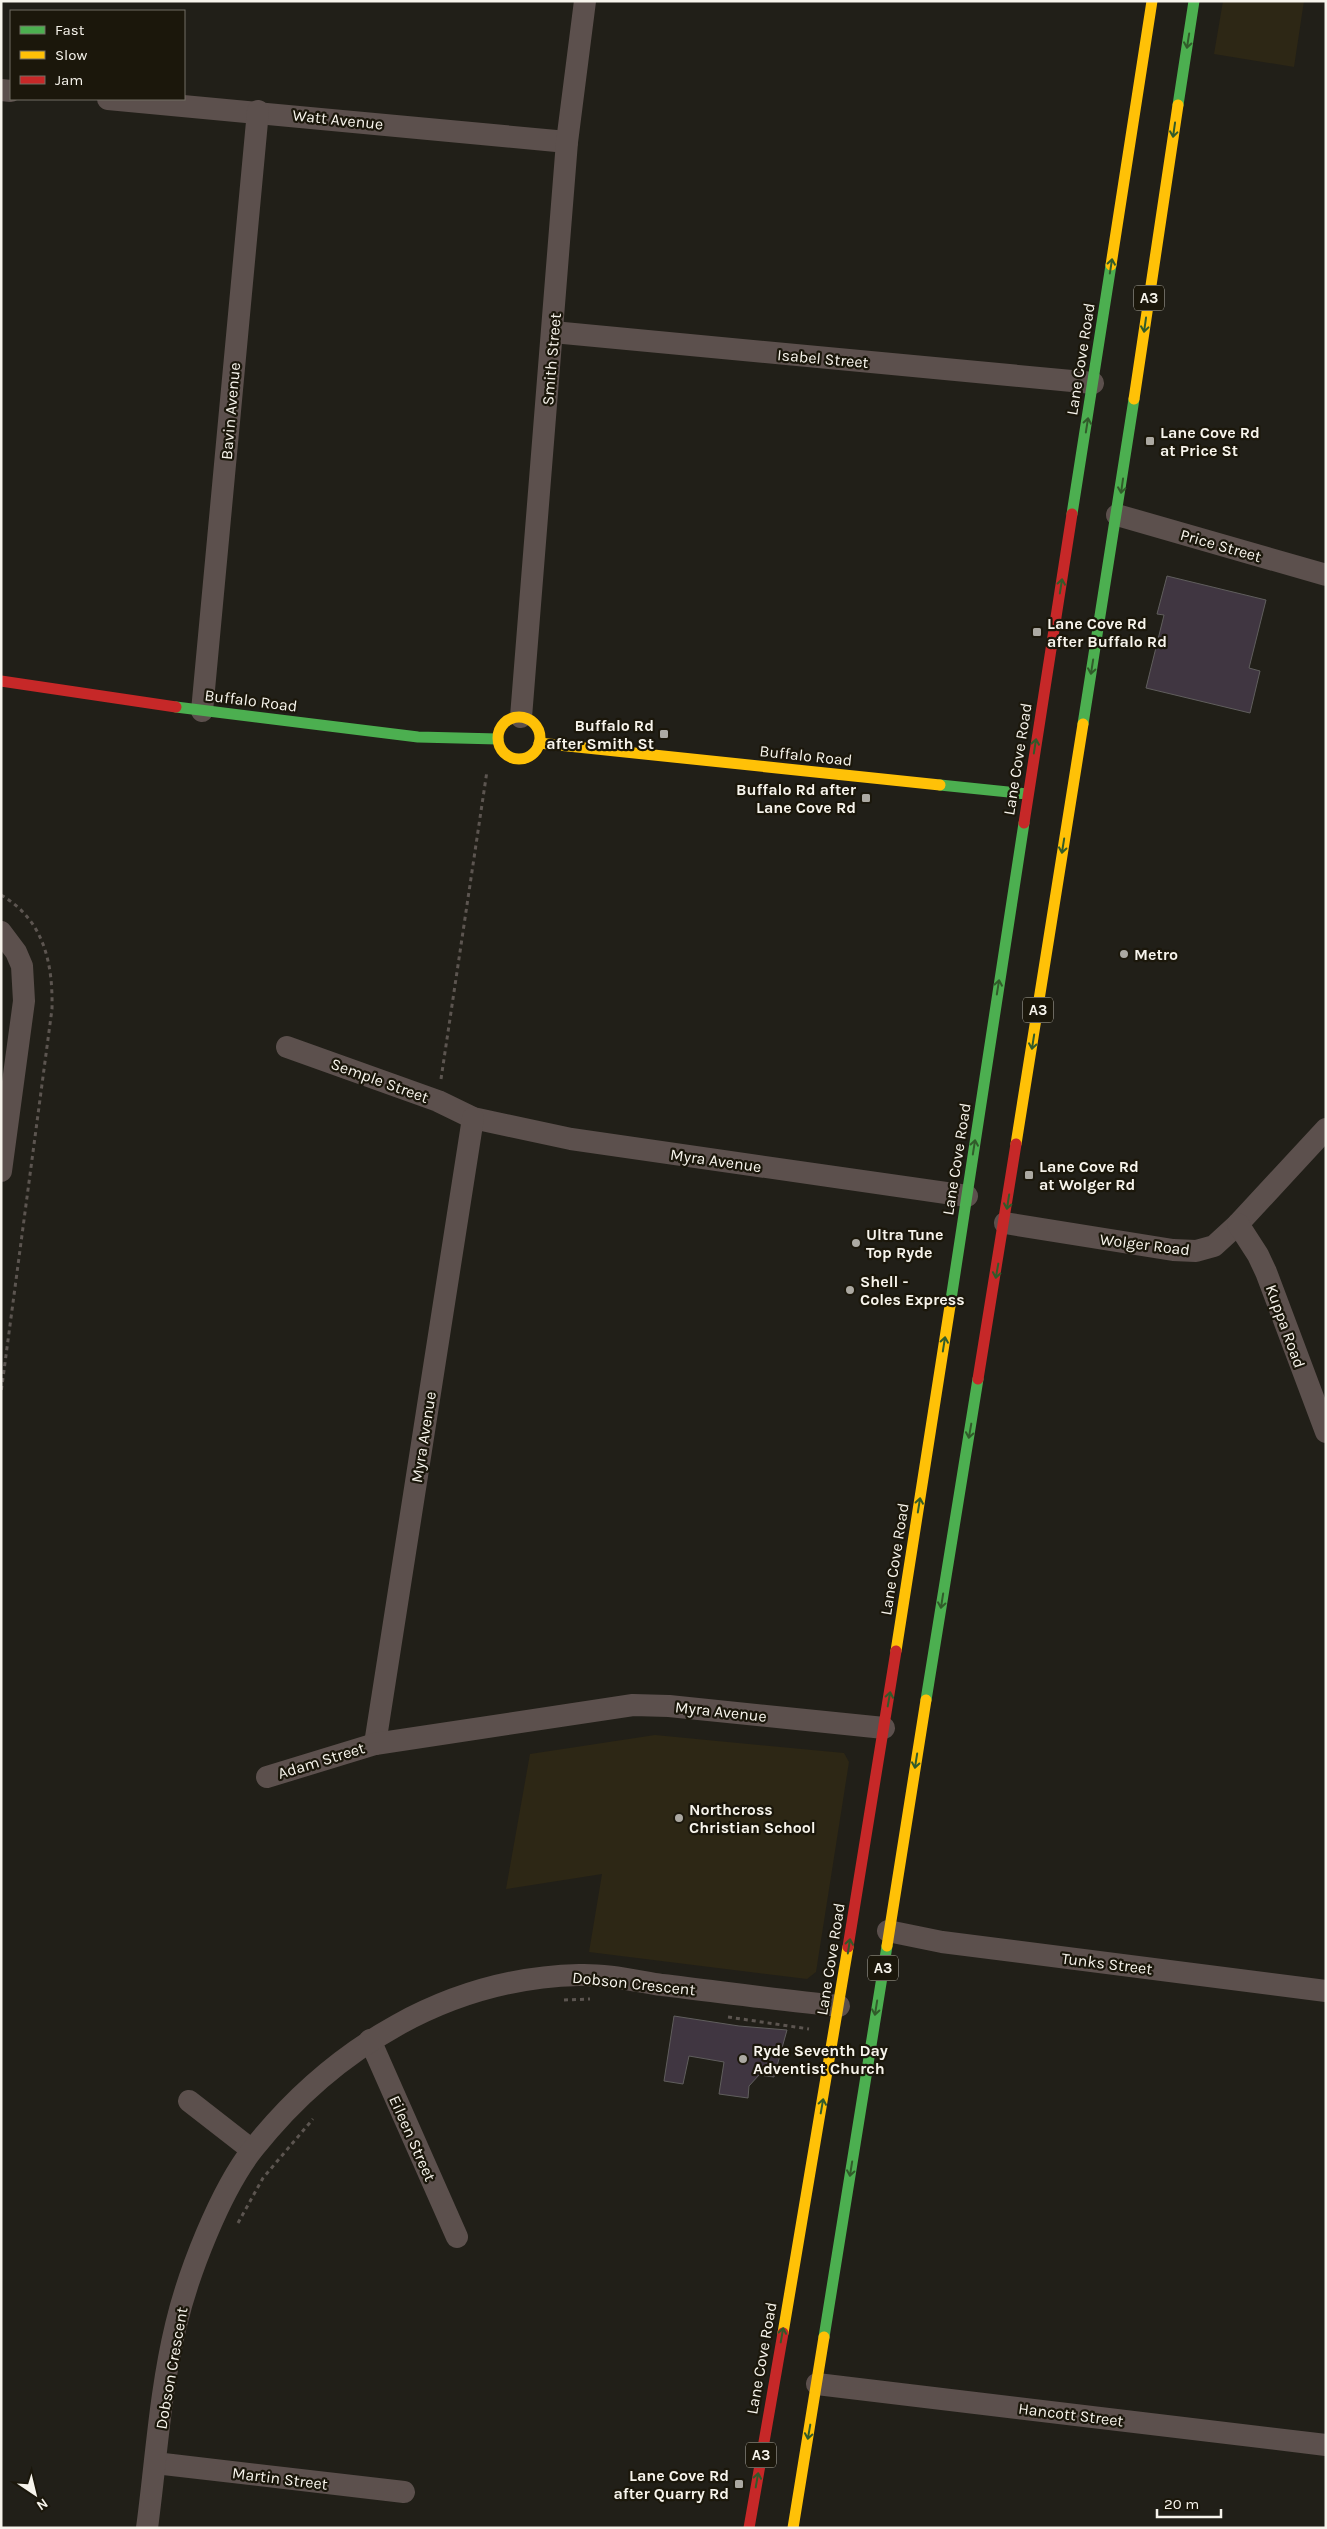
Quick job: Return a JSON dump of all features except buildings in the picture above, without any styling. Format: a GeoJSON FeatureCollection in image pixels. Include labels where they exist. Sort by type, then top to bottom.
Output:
{"type":"FeatureCollection","features":[{"type":"Feature","properties":{"kind":"main road","name":"Lane Cove Road"},"geometry":{"type":"LineString","coordinates":[[749,2528],[839,2006],[884,1728],[967,1196],[1027,794],[1152,1]]}},
{"type":"Feature","properties":{"kind":"main road","name":"A3"},"geometry":{"type":"LineString","coordinates":[[793,2528],[888,1931],[1005,1222],[1066,798],[1117,515],[1194,1]]}},
{"type":"Feature","properties":{"kind":"main road","name":"Buffalo Road"},"geometry":{"type":"LineString","coordinates":[[1,681],[202,711],[418,737],[498,739]]}},
{"type":"Feature","properties":{"kind":"main road"},"geometry":{"type":"LineString","coordinates":[[521,717],[528,719],[538,729],[539,743],[536,749],[526,758],[513,758],[502,751],[498,739],[502,725],[507,720],[521,717]]}},
{"type":"Feature","properties":{"kind":"main road","name":"Buffalo Road"},"geometry":{"type":"LineString","coordinates":[[539,743],[1044,796]]}},
{"type":"Feature","properties":{"kind":"street","name":"Smith Street"},"geometry":{"type":"LineString","coordinates":[[521,717],[568,142],[590,2]]}},
{"type":"Feature","properties":{"kind":"street","name":"Watt Avenue"},"geometry":{"type":"LineString","coordinates":[[120,100],[258,111],[568,142]]}},
{"type":"Feature","properties":{"kind":"street","name":"Bavin Avenue"},"geometry":{"type":"LineString","coordinates":[[202,711],[258,111]]}},
{"type":"Feature","properties":{"kind":"street","name":"Isabel Street"},"geometry":{"type":"LineString","coordinates":[[553,332],[1093,383]]}},
{"type":"Feature","properties":{"kind":"street","name":"Price Street"},"geometry":{"type":"LineString","coordinates":[[1117,515],[1326,575]]}},
{"type":"Feature","properties":{"kind":"street"},"geometry":{"type":"LineString","coordinates":[[1,932],[16,952],[22,966],[24,993],[1,1172]]}},
{"type":"Feature","properties":{"kind":"street","name":"Semple Street"},"geometry":{"type":"LineString","coordinates":[[287,1047],[438,1101],[473,1118]]}},
{"type":"Feature","properties":{"kind":"street","name":"Myra Avenue"},"geometry":{"type":"LineString","coordinates":[[884,1728],[670,1706],[633,1705],[375,1744],[473,1118],[571,1139],[967,1196]]}},
{"type":"Feature","properties":{"kind":"street","name":"Wolger Road"},"geometry":{"type":"LineString","coordinates":[[1005,1222],[1173,1250],[1196,1251],[1214,1246],[1238,1224],[1326,1129]]}},
{"type":"Feature","properties":{"kind":"street","name":"Kuppa Road"},"geometry":{"type":"LineString","coordinates":[[1238,1224],[1258,1255],[1266,1272],[1326,1432]]}},
{"type":"Feature","properties":{"kind":"street","name":"Adam Street"},"geometry":{"type":"LineString","coordinates":[[267,1777],[375,1744]]}},
{"type":"Feature","properties":{"kind":"street","name":"Tunks Street"},"geometry":{"type":"LineString","coordinates":[[888,1931],[942,1942],[1326,1991]]}},
{"type":"Feature","properties":{"kind":"street","name":"Dobson Crescent"},"geometry":{"type":"LineString","coordinates":[[147,2528],[176,2326],[190,2276],[230,2186],[252,2150],[308,2090],[338,2063],[370,2040],[442,2002],[485,1988],[524,1980],[572,1975],[839,2006]]}},
{"type":"Feature","properties":{"kind":"street","name":"Eileen Street"},"geometry":{"type":"LineString","coordinates":[[370,2040],[457,2237]]}},
{"type":"Feature","properties":{"kind":"street"},"geometry":{"type":"LineString","coordinates":[[189,2101],[252,2150]]}},
{"type":"Feature","properties":{"kind":"street","name":"Hancott Street"},"geometry":{"type":"LineString","coordinates":[[817,2384],[1326,2445]]}},
{"type":"Feature","properties":{"kind":"street","name":"Martin Street"},"geometry":{"type":"LineString","coordinates":[[155,2463],[404,2492]]}},
{"type":"Feature","properties":{"kind":"path"},"geometry":{"type":"LineString","coordinates":[[438,1101],[487,770]]}},
{"type":"Feature","properties":{"kind":"shaded area"},"geometry":{"type":"Polygon","coordinates":[[[1223,1],[1304,1],[1294,67],[1214,54],[1223,1]]]}},
{"type":"Feature","properties":{"kind":"shaded area","name":"Northcross Christian School"},"geometry":{"type":"Polygon","coordinates":[[[655,1735],[844,1753],[849,1762],[816,1972],[807,1979],[589,1952],[602,1874],[506,1889],[530,1754],[655,1735]]]}},
{"type":"Feature","properties":{"kind":"traffic: fast"},"geometry":{"type":"LineString","coordinates":[[1178,105],[1194,1]]}},
{"type":"Feature","properties":{"kind":"traffic: fast"},"geometry":{"type":"LineString","coordinates":[[1072,514],[1111,265]]}},
{"type":"Feature","properties":{"kind":"traffic: fast"},"geometry":{"type":"LineString","coordinates":[[1083,724],[1134,399]]}},
{"type":"Feature","properties":{"kind":"traffic: fast"},"geometry":{"type":"LineString","coordinates":[[176,707],[418,737],[498,739]]}},
{"type":"Feature","properties":{"kind":"traffic: fast"},"geometry":{"type":"LineString","coordinates":[[940,785],[1027,794]]}},
{"type":"Feature","properties":{"kind":"traffic: fast"},"geometry":{"type":"LineString","coordinates":[[950,1306],[1024,823]]}},
{"type":"Feature","properties":{"kind":"traffic: fast"},"geometry":{"type":"LineString","coordinates":[[926,1700],[978,1379]]}},
{"type":"Feature","properties":{"kind":"traffic: fast"},"geometry":{"type":"LineString","coordinates":[[824,2337],[887,1946]]}},
{"type":"Feature","properties":{"kind":"traffic: slow"},"geometry":{"type":"LineString","coordinates":[[1111,265],[1152,1]]}},
{"type":"Feature","properties":{"kind":"traffic: slow"},"geometry":{"type":"LineString","coordinates":[[1134,399],[1178,105]]}},
{"type":"Feature","properties":{"kind":"traffic: slow"},"geometry":{"type":"LineString","coordinates":[[519,717],[534,723],[540,738],[534,753],[519,759],[504,753],[498,738],[504,723],[519,717]]}},
{"type":"Feature","properties":{"kind":"traffic: slow"},"geometry":{"type":"LineString","coordinates":[[1016,1144],[1083,724]]}},
{"type":"Feature","properties":{"kind":"traffic: slow"},"geometry":{"type":"LineString","coordinates":[[539,743],[940,785]]}},
{"type":"Feature","properties":{"kind":"traffic: slow"},"geometry":{"type":"LineString","coordinates":[[896,1651],[950,1306]]}},
{"type":"Feature","properties":{"kind":"traffic: slow"},"geometry":{"type":"LineString","coordinates":[[887,1946],[926,1700]]}},
{"type":"Feature","properties":{"kind":"traffic: slow"},"geometry":{"type":"LineString","coordinates":[[783,2333],[848,1947]]}},
{"type":"Feature","properties":{"kind":"traffic: slow"},"geometry":{"type":"LineString","coordinates":[[793,2528],[824,2337]]}},
{"type":"Feature","properties":{"kind":"traffic: jam"},"geometry":{"type":"LineString","coordinates":[[1024,823],[1072,514]]}},
{"type":"Feature","properties":{"kind":"traffic: jam"},"geometry":{"type":"LineString","coordinates":[[1,681],[176,707]]}},
{"type":"Feature","properties":{"kind":"traffic: jam"},"geometry":{"type":"LineString","coordinates":[[978,1379],[1016,1144]]}},
{"type":"Feature","properties":{"kind":"traffic: jam"},"geometry":{"type":"LineString","coordinates":[[848,1947],[896,1651]]}},
{"type":"Feature","properties":{"kind":"traffic: jam"},"geometry":{"type":"LineString","coordinates":[[749,2528],[783,2333]]}},
{"type":"Feature","properties":{"kind":"place","name":"Lane Cove Rd at Price St"},"geometry":{"type":"Point","coordinates":[1150,441]}},
{"type":"Feature","properties":{"kind":"place","name":"Lane Cove Rd after Buffalo Rd"},"geometry":{"type":"Point","coordinates":[1037,632]}},
{"type":"Feature","properties":{"kind":"place","name":"Buffalo Rd after Smith St"},"geometry":{"type":"Point","coordinates":[664,734]}},
{"type":"Feature","properties":{"kind":"place","name":"Buffalo Rd after Lane Cove Rd"},"geometry":{"type":"Point","coordinates":[866,798]}},
{"type":"Feature","properties":{"kind":"place","name":"Metro"},"geometry":{"type":"Point","coordinates":[1124,954]}},
{"type":"Feature","properties":{"kind":"place","name":"Lane Cove Rd at Wolger Rd"},"geometry":{"type":"Point","coordinates":[1029,1175]}},
{"type":"Feature","properties":{"kind":"place","name":"Ultra Tune Top Ryde"},"geometry":{"type":"Point","coordinates":[856,1243]}},
{"type":"Feature","properties":{"kind":"place","name":"Shell - Coles Express"},"geometry":{"type":"Point","coordinates":[850,1290]}},
{"type":"Feature","properties":{"kind":"place","name":"Northcross Christian School"},"geometry":{"type":"Point","coordinates":[679,1818]}},
{"type":"Feature","properties":{"kind":"place","name":"Ryde Seventh Day Adventist Church"},"geometry":{"type":"Point","coordinates":[743,2059]}},
{"type":"Feature","properties":{"kind":"place","name":"Lane Cove Rd after Quarry Rd"},"geometry":{"type":"Point","coordinates":[739,2484]}}]}
